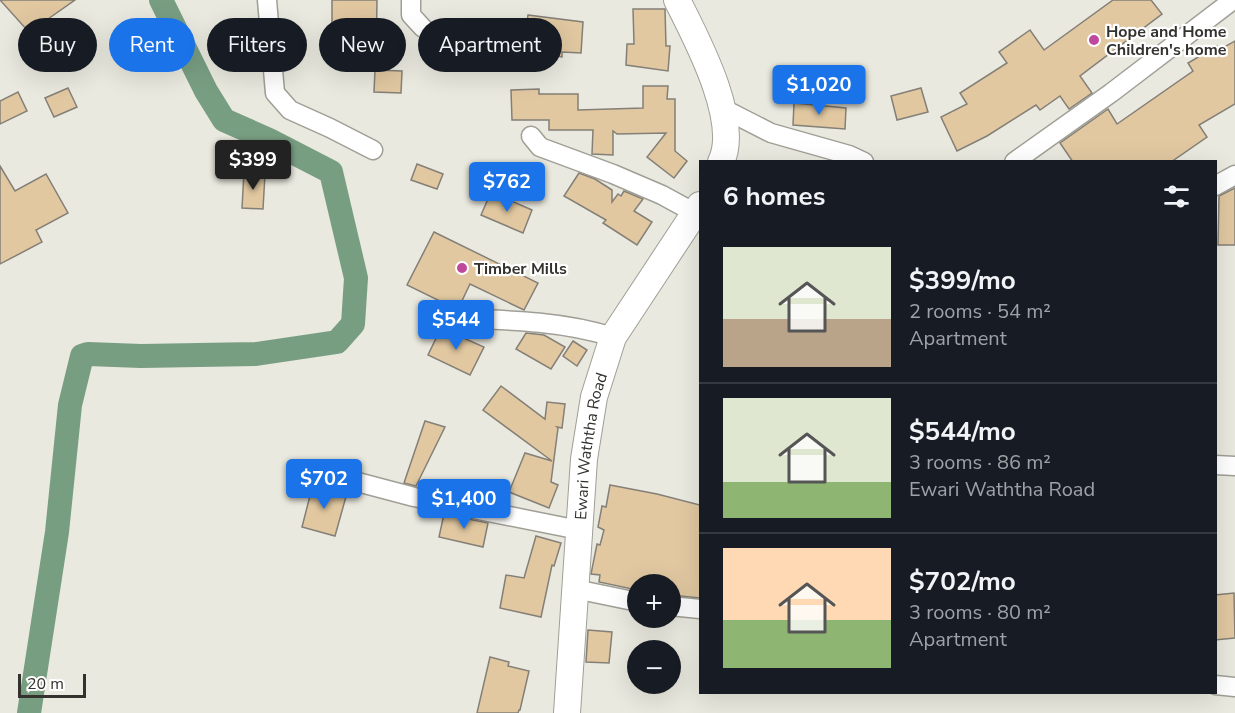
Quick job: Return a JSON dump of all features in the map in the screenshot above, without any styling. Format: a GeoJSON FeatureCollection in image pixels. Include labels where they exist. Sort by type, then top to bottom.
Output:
{"type":"FeatureCollection","features":[{"type":"Feature","properties":{"kind":"street"},"geometry":{"type":"LineString","coordinates":[[267,0],[275,93],[290,110],[373,150]]}},
{"type":"Feature","properties":{"kind":"street"},"geometry":{"type":"LineString","coordinates":[[411,0],[411,15],[418,23]]}},
{"type":"Feature","properties":{"kind":"street"},"geometry":{"type":"LineString","coordinates":[[677,0],[698,41],[724,109],[726,153],[723,160]]}},
{"type":"Feature","properties":{"kind":"street"},"geometry":{"type":"LineString","coordinates":[[1017,160],[1111,93],[1233,0]]}},
{"type":"Feature","properties":{"kind":"street"},"geometry":{"type":"LineString","coordinates":[[724,109],[771,133],[860,160]]}},
{"type":"Feature","properties":{"kind":"street"},"geometry":{"type":"LineString","coordinates":[[531,136],[540,147],[698,209]]}},
{"type":"Feature","properties":{"kind":"street"},"geometry":{"type":"LineString","coordinates":[[1217,185],[1235,175]]}},
{"type":"Feature","properties":{"kind":"street","name":"Ewari Waththa Road"},"geometry":{"type":"LineString","coordinates":[[567,713],[584,459],[594,397],[613,337],[698,209]]}},
{"type":"Feature","properties":{"kind":"street"},"geometry":{"type":"LineString","coordinates":[[447,318],[541,322],[586,328],[613,337]]}},
{"type":"Feature","properties":{"kind":"street"},"geometry":{"type":"LineString","coordinates":[[1217,465],[1235,466]]}},
{"type":"Feature","properties":{"kind":"street"},"geometry":{"type":"LineString","coordinates":[[331,475],[414,497],[579,530]]}},
{"type":"Feature","properties":{"kind":"street"},"geometry":{"type":"LineString","coordinates":[[575,588],[627,600]]}},
{"type":"Feature","properties":{"kind":"street"},"geometry":{"type":"LineString","coordinates":[[681,607],[699,609]]}},
{"type":"Feature","properties":{"kind":"street"},"geometry":{"type":"LineString","coordinates":[[1217,686],[1235,687]]}},
{"type":"Feature","properties":{"kind":"building"},"geometry":{"type":"Polygon","coordinates":[[[0,0],[75,0],[49,18],[18,18],[18,20],[0,0]]]}},
{"type":"Feature","properties":{"kind":"building"},"geometry":{"type":"Polygon","coordinates":[[[332,0],[377,0],[377,18],[332,18],[332,0]]]}},
{"type":"Feature","properties":{"kind":"building"},"geometry":{"type":"Polygon","coordinates":[[[1113,0],[1151,0],[1162,14],[1080,76],[1092,93],[1069,109],[1060,96],[1040,110],[1036,105],[987,136],[957,151],[941,117],[967,104],[960,93],[1007,63],[999,52],[1030,30],[1044,50],[1113,0]]]}},
{"type":"Feature","properties":{"kind":"building"},"geometry":{"type":"Polygon","coordinates":[[[633,9],[665,9],[666,46],[670,46],[668,71],[626,65],[627,44],[634,44],[633,9]]]}},
{"type":"Feature","properties":{"kind":"building"},"geometry":{"type":"Polygon","coordinates":[[[528,15],[552,18],[528,18],[528,15]]]}},
{"type":"Feature","properties":{"kind":"building"},"geometry":{"type":"Polygon","coordinates":[[[562,19],[583,22],[581,53],[562,52],[562,19]]]}},
{"type":"Feature","properties":{"kind":"building"},"geometry":{"type":"Polygon","coordinates":[[[1235,41],[1235,104],[1199,125],[1207,137],[1174,160],[1072,160],[1060,143],[1108,109],[1117,124],[1193,71],[1188,63],[1217,46],[1219,50],[1235,41]]]}},
{"type":"Feature","properties":{"kind":"building"},"geometry":{"type":"Polygon","coordinates":[[[375,72],[402,72],[401,93],[374,92],[375,72]]]}},
{"type":"Feature","properties":{"kind":"building"},"geometry":{"type":"Polygon","coordinates":[[[643,86],[668,86],[667,99],[675,99],[675,151],[687,161],[674,178],[647,157],[666,133],[617,134],[613,131],[613,155],[592,154],[593,130],[549,130],[549,120],[512,120],[511,90],[539,89],[539,94],[578,94],[578,110],[643,108],[643,86]]]}},
{"type":"Feature","properties":{"kind":"building"},"geometry":{"type":"Polygon","coordinates":[[[68,88],[77,107],[54,117],[45,98],[68,88]]]}},
{"type":"Feature","properties":{"kind":"building"},"geometry":{"type":"Polygon","coordinates":[[[921,88],[928,112],[897,120],[891,96],[921,88]]]}},
{"type":"Feature","properties":{"kind":"building"},"geometry":{"type":"Polygon","coordinates":[[[18,92],[27,111],[0,124],[0,101],[18,92]]]}},
{"type":"Feature","properties":{"kind":"building"},"geometry":{"type":"Polygon","coordinates":[[[794,103],[846,108],[845,129],[793,125],[794,103]]]}},
{"type":"Feature","properties":{"kind":"building"},"geometry":{"type":"Polygon","coordinates":[[[417,164],[443,174],[437,189],[411,180],[417,164]]]}},
{"type":"Feature","properties":{"kind":"building"},"geometry":{"type":"Polygon","coordinates":[[[0,166],[15,191],[46,174],[68,213],[36,230],[42,242],[0,264],[0,166]]]}},
{"type":"Feature","properties":{"kind":"building"},"geometry":{"type":"Polygon","coordinates":[[[244,172],[265,174],[263,209],[242,208],[244,172]]]}},
{"type":"Feature","properties":{"kind":"building"},"geometry":{"type":"Polygon","coordinates":[[[579,173],[595,179],[612,190],[612,202],[618,194],[621,196],[624,191],[643,199],[634,211],[652,222],[637,245],[603,223],[606,220],[564,196],[579,173]]]}},
{"type":"Feature","properties":{"kind":"building"},"geometry":{"type":"Polygon","coordinates":[[[1235,188],[1235,245],[1218,245],[1219,196],[1235,188]]]}},
{"type":"Feature","properties":{"kind":"building"},"geometry":{"type":"Polygon","coordinates":[[[491,192],[532,210],[523,233],[481,215],[491,192]]]}},
{"type":"Feature","properties":{"kind":"building","name":"Timber Mills"},"geometry":{"type":"Polygon","coordinates":[[[434,232],[538,283],[524,310],[470,284],[459,307],[452,307],[407,285],[434,232]]]}},
{"type":"Feature","properties":{"kind":"building"},"geometry":{"type":"Polygon","coordinates":[[[441,328],[484,347],[470,375],[428,355],[441,328]]]}},
{"type":"Feature","properties":{"kind":"building"},"geometry":{"type":"Polygon","coordinates":[[[526,333],[544,335],[565,347],[551,369],[516,349],[526,333]]]}},
{"type":"Feature","properties":{"kind":"building"},"geometry":{"type":"Polygon","coordinates":[[[573,341],[587,350],[577,366],[563,356],[573,341]]]}},
{"type":"Feature","properties":{"kind":"building"},"geometry":{"type":"Polygon","coordinates":[[[501,386],[545,419],[547,402],[565,404],[562,428],[557,427],[551,482],[558,485],[549,508],[509,492],[525,453],[552,461],[483,410],[501,386]]]}},
{"type":"Feature","properties":{"kind":"building"},"geometry":{"type":"Polygon","coordinates":[[[425,421],[445,427],[416,486],[404,483],[425,421]]]}},
{"type":"Feature","properties":{"kind":"building"},"geometry":{"type":"Polygon","coordinates":[[[313,484],[347,493],[335,536],[302,527],[313,484]]]}},
{"type":"Feature","properties":{"kind":"building"},"geometry":{"type":"Polygon","coordinates":[[[610,485],[699,505],[699,598],[681,596],[681,574],[627,574],[627,588],[599,582],[600,575],[591,574],[597,544],[600,545],[604,530],[598,527],[602,506],[606,507],[610,485]]]}},
{"type":"Feature","properties":{"kind":"building"},"geometry":{"type":"Polygon","coordinates":[[[444,514],[488,523],[483,547],[439,537],[444,514]]]}},
{"type":"Feature","properties":{"kind":"building"},"geometry":{"type":"Polygon","coordinates":[[[536,536],[561,543],[554,566],[552,565],[541,617],[500,608],[506,575],[524,578],[536,536]]]}},
{"type":"Feature","properties":{"kind":"building"},"geometry":{"type":"Polygon","coordinates":[[[1234,593],[1235,638],[1217,640],[1217,595],[1234,593]]]}},
{"type":"Feature","properties":{"kind":"building"},"geometry":{"type":"Polygon","coordinates":[[[588,630],[612,632],[609,663],[586,662],[588,630]]]}},
{"type":"Feature","properties":{"kind":"building"},"geometry":{"type":"Polygon","coordinates":[[[490,657],[509,662],[508,666],[529,671],[518,713],[477,713],[490,657]]]}},
{"type":"Feature","properties":{"kind":"waterway"},"geometry":{"type":"LineString","coordinates":[[29,713],[57,532],[70,405],[82,356],[88,354],[141,356],[256,354],[337,342],[353,324],[356,278],[331,172],[224,120],[206,91],[161,0]]}},
{"type":"Feature","properties":{"kind":"place","name":"Hope and Home Children's home"},"geometry":{"type":"Point","coordinates":[1094,40]}},
{"type":"Feature","properties":{"kind":"place","name":"Timber Mills"},"geometry":{"type":"Point","coordinates":[462,268]}}]}
